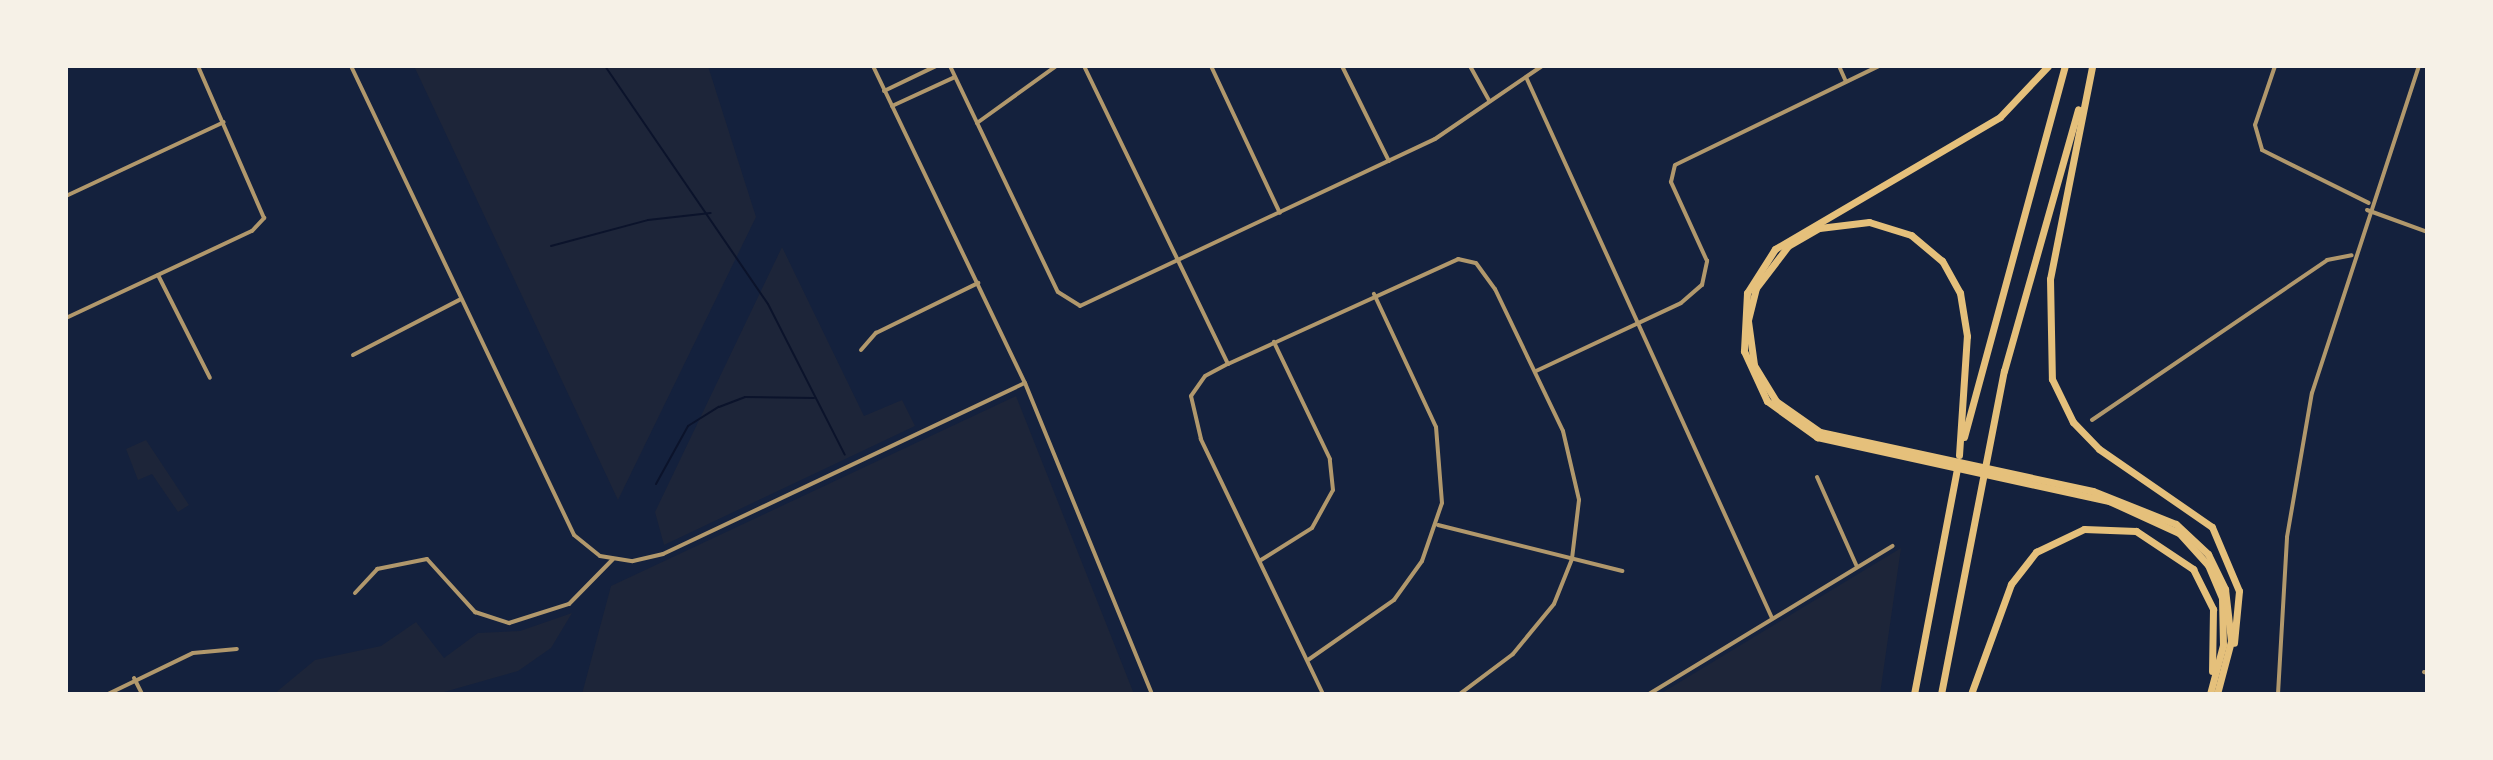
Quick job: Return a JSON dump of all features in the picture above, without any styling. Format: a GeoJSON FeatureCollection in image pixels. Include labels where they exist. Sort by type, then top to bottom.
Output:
{"type":"FeatureCollection","features":[{"type":"Feature","properties":{"kind":"highway"},"geometry":{"type":"LineString","coordinates":[[2048,66],[1976,133],[1790,236],[1762,264],[1747,293],[1742,332],[1749,370],[1782,416],[1817,437],[2115,496],[2191,535],[2225,589],[2231,621],[2226,664]]}},
{"type":"Feature","properties":{"kind":"highway"},"geometry":{"type":"LineString","coordinates":[[1914,694],[1959,455],[2065,66]]}},
{"type":"Feature","properties":{"kind":"highway"},"geometry":{"type":"LineString","coordinates":[[2092,66],[2050,279],[2052,379],[2084,435],[2194,509],[2225,547],[2239,605],[2217,694]]}},
{"type":"Feature","properties":{"kind":"highway"},"geometry":{"type":"LineString","coordinates":[[1941,694],[2004,371],[2092,66]]}},
{"type":"Feature","properties":{"kind":"highway"},"geometry":{"type":"LineString","coordinates":[[1940,462],[1820,432],[1791,417],[1766,390],[1749,342],[1751,303],[1770,266],[1800,237],[1835,224],[1869,222],[1911,235],[1942,261],[1960,293],[1967,336],[1959,455]]}},
{"type":"Feature","properties":{"kind":"highway"},"geometry":{"type":"LineString","coordinates":[[1993,472],[2119,505],[2193,546],[2218,585],[2225,625],[2209,694]]}},
{"type":"Feature","properties":{"kind":"highway"},"geometry":{"type":"LineString","coordinates":[[1971,694],[1999,608],[2030,559],[2072,533],[2110,527],[2161,541],[2203,583],[2217,632],[2209,694]]}},
{"type":"Feature","properties":{"kind":"street"},"geometry":{"type":"LineString","coordinates":[[66,318],[252,231],[264,218],[199,66]]}},
{"type":"Feature","properties":{"kind":"street"},"geometry":{"type":"LineString","coordinates":[[351,66],[574,535],[613,559],[663,554],[1025,383]]}},
{"type":"Feature","properties":{"kind":"street"},"geometry":{"type":"LineString","coordinates":[[873,66],[1025,383],[1152,694]]}},
{"type":"Feature","properties":{"kind":"street"},"geometry":{"type":"LineString","coordinates":[[884,91],[936,66]]}},
{"type":"Feature","properties":{"kind":"street"},"geometry":{"type":"LineString","coordinates":[[950,66],[1069,304],[1088,304],[1389,161],[1542,66]]}},
{"type":"Feature","properties":{"kind":"street"},"geometry":{"type":"LineString","coordinates":[[977,123],[1056,66]]}},
{"type":"Feature","properties":{"kind":"street"},"geometry":{"type":"LineString","coordinates":[[1084,66],[1228,364]]}},
{"type":"Feature","properties":{"kind":"street"},"geometry":{"type":"LineString","coordinates":[[1211,66],[1280,213]]}},
{"type":"Feature","properties":{"kind":"street"},"geometry":{"type":"LineString","coordinates":[[1342,66],[1389,161]]}},
{"type":"Feature","properties":{"kind":"street"},"geometry":{"type":"LineString","coordinates":[[1470,66],[1489,100]]}},
{"type":"Feature","properties":{"kind":"street"},"geometry":{"type":"LineString","coordinates":[[1839,66],[1846,82]]}},
{"type":"Feature","properties":{"kind":"street"},"geometry":{"type":"LineString","coordinates":[[1536,371],[1688,298],[1708,271],[1671,169],[1879,66]]}},
{"type":"Feature","properties":{"kind":"street"},"geometry":{"type":"LineString","coordinates":[[2275,66],[2255,125],[2262,150],[2369,203]]}},
{"type":"Feature","properties":{"kind":"street"},"geometry":{"type":"LineString","coordinates":[[2278,694],[2293,481],[2352,255],[2419,66]]}},
{"type":"Feature","properties":{"kind":"street"},"geometry":{"type":"LineString","coordinates":[[892,106],[955,76]]}},
{"type":"Feature","properties":{"kind":"street"},"geometry":{"type":"LineString","coordinates":[[1526,77],[1772,618]]}},
{"type":"Feature","properties":{"kind":"street"},"geometry":{"type":"LineString","coordinates":[[66,196],[224,122]]}},
{"type":"Feature","properties":{"kind":"street"},"geometry":{"type":"LineString","coordinates":[[2367,210],[2427,232]]}},
{"type":"Feature","properties":{"kind":"street"},"geometry":{"type":"LineString","coordinates":[[2092,420],[2327,260],[2352,255]]}},
{"type":"Feature","properties":{"kind":"street"},"geometry":{"type":"LineString","coordinates":[[1323,694],[1191,408],[1197,385],[1228,364],[1445,261],[1476,263],[1536,371],[1577,477],[1572,559],[1542,623],[1460,694]]}},
{"type":"Feature","properties":{"kind":"street"},"geometry":{"type":"LineString","coordinates":[[158,275],[210,378]]}},
{"type":"Feature","properties":{"kind":"street"},"geometry":{"type":"LineString","coordinates":[[861,350],[876,333],[978,283]]}},
{"type":"Feature","properties":{"kind":"street"},"geometry":{"type":"LineString","coordinates":[[1308,660],[1394,600],[1437,525],[1444,476],[1436,427],[1374,294]]}},
{"type":"Feature","properties":{"kind":"street"},"geometry":{"type":"LineString","coordinates":[[353,355],[461,299]]}},
{"type":"Feature","properties":{"kind":"street"},"geometry":{"type":"LineString","coordinates":[[1260,560],[1312,528],[1333,490],[1330,459],[1274,342]]}},
{"type":"Feature","properties":{"kind":"street"},"geometry":{"type":"LineString","coordinates":[[1817,477],[1857,567]]}},
{"type":"Feature","properties":{"kind":"street"},"geometry":{"type":"LineString","coordinates":[[1437,525],[1622,571]]}},
{"type":"Feature","properties":{"kind":"street"},"geometry":{"type":"LineString","coordinates":[[1649,694],[1892,546]]}},
{"type":"Feature","properties":{"kind":"street"},"geometry":{"type":"LineString","coordinates":[[355,593],[377,569],[427,559],[475,612],[509,623],[586,594],[613,559]]}},
{"type":"Feature","properties":{"kind":"street"},"geometry":{"type":"LineString","coordinates":[[108,694],[134,678],[193,653],[237,649]]}},
{"type":"Feature","properties":{"kind":"street"},"geometry":{"type":"LineString","coordinates":[[134,678],[142,694]]}},
{"type":"Feature","properties":{"kind":"shaded area"},"geometry":{"type":"Polygon","coordinates":[[[414,66],[708,66],[756,217],[618,500],[414,66]]]}},
{"type":"Feature","properties":{"kind":"shaded area"},"geometry":{"type":"Polygon","coordinates":[[[782,247],[864,416],[902,400],[915,426],[664,545],[655,512],[782,247]]]}},
{"type":"Feature","properties":{"kind":"shaded area"},"geometry":{"type":"Polygon","coordinates":[[[1016,396],[1134,694],[582,694],[611,586],[1016,396]]]}},
{"type":"Feature","properties":{"kind":"shaded area"},"geometry":{"type":"Polygon","coordinates":[[[146,440],[189,505],[178,512],[152,474],[138,480],[126,449],[146,440]]]}},
{"type":"Feature","properties":{"kind":"shaded area"},"geometry":{"type":"Polygon","coordinates":[[[1901,548],[1880,694],[1660,694],[1901,548]]]}},
{"type":"Feature","properties":{"kind":"shaded area"},"geometry":{"type":"Polygon","coordinates":[[[572,613],[551,648],[518,671],[437,694],[274,694],[315,660],[381,646],[416,622],[444,658],[478,633],[520,631],[572,613]]]}},
{"type":"Feature","properties":{"kind":"waterway"},"geometry":{"type":"LineString","coordinates":[[605,66],[768,304],[845,455]]}},
{"type":"Feature","properties":{"kind":"waterway"},"geometry":{"type":"LineString","coordinates":[[551,246],[648,220],[711,213]]}},
{"type":"Feature","properties":{"kind":"waterway"},"geometry":{"type":"LineString","coordinates":[[656,484],[688,426],[719,407],[745,397],[814,398]]}}]}
